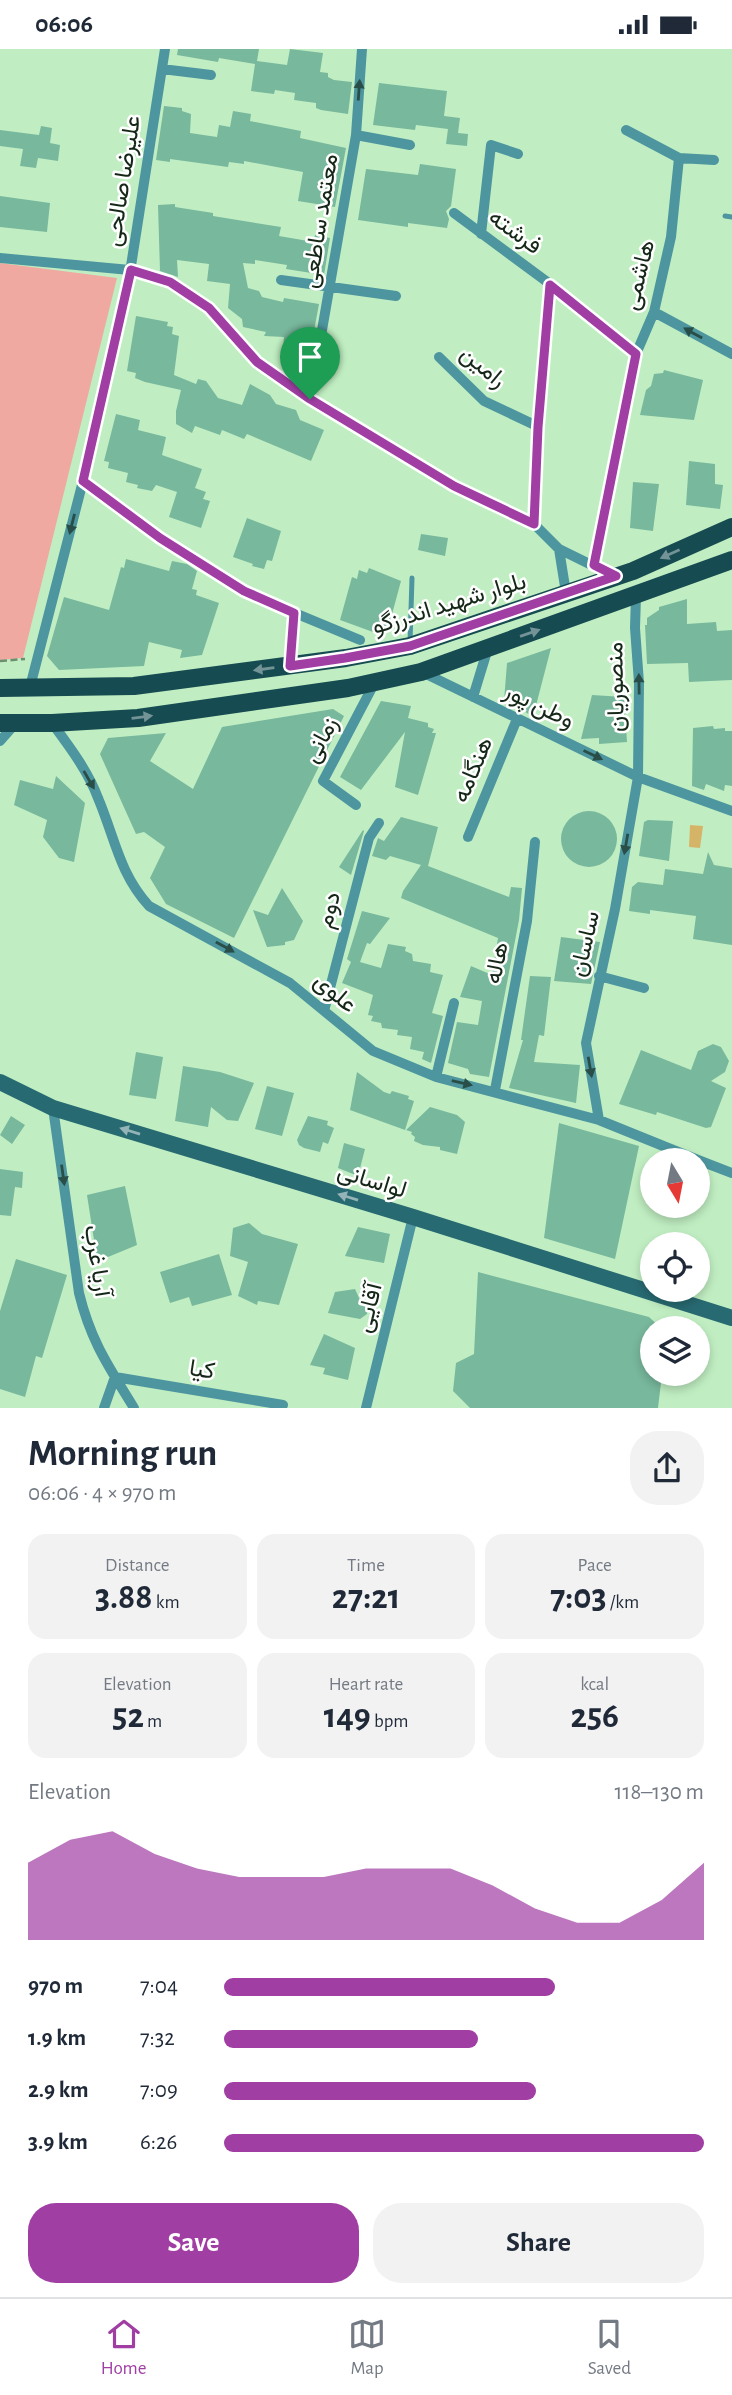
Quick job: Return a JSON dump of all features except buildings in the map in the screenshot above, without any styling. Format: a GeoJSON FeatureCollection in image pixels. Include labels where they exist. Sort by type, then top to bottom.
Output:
{"type":"FeatureCollection","features":[{"type":"Feature","properties":{"kind":"main road","name":"بلوار شهید اندرزگو"},"geometry":{"type":"LineString","coordinates":[[0,688],[134,686],[290,666],[410,646],[616,576],[732,527]]}},
{"type":"Feature","properties":{"kind":"main road"},"geometry":{"type":"LineString","coordinates":[[8,724],[138,718],[348,688],[421,672],[732,560]]}},
{"type":"Feature","properties":{"kind":"main road","name":"لواسانی"},"geometry":{"type":"LineString","coordinates":[[0,1082],[53,1108],[413,1217],[732,1318]]}},
{"type":"Feature","properties":{"kind":"street","name":"علیرضا صالحی"},"geometry":{"type":"LineString","coordinates":[[30,687],[83,481],[131,270],[165,49]]}},
{"type":"Feature","properties":{"kind":"street","name":"معتمد ساطعی"},"geometry":{"type":"LineString","coordinates":[[310,399],[356,135],[360,49]]}},
{"type":"Feature","properties":{"kind":"street"},"geometry":{"type":"LineString","coordinates":[[162,69],[211,75]]}},
{"type":"Feature","properties":{"kind":"street"},"geometry":{"type":"LineString","coordinates":[[626,130],[678,158],[714,160]]}},
{"type":"Feature","properties":{"kind":"street"},"geometry":{"type":"LineString","coordinates":[[356,135],[410,145]]}},
{"type":"Feature","properties":{"kind":"street"},"geometry":{"type":"LineString","coordinates":[[481,234],[491,145],[518,154]]}},
{"type":"Feature","properties":{"kind":"street","name":"هاشمی"},"geometry":{"type":"LineString","coordinates":[[594,565],[636,354],[654,312],[671,237],[678,158]]}},
{"type":"Feature","properties":{"kind":"street","name":"فرشته"},"geometry":{"type":"LineString","coordinates":[[454,213],[636,354]]}},
{"type":"Feature","properties":{"kind":"street"},"geometry":{"type":"LineString","coordinates":[[0,258],[131,270],[170,282],[209,308],[257,362],[310,399],[454,486],[534,524],[559,549],[616,576]]}},
{"type":"Feature","properties":{"kind":"street"},"geometry":{"type":"LineString","coordinates":[[281,280],[396,296]]}},
{"type":"Feature","properties":{"kind":"street","name":"فرشته"},"geometry":{"type":"LineString","coordinates":[[534,524],[538,427],[550,285]]}},
{"type":"Feature","properties":{"kind":"street"},"geometry":{"type":"LineString","coordinates":[[654,312],[732,354]]}},
{"type":"Feature","properties":{"kind":"street","name":"رامین"},"geometry":{"type":"LineString","coordinates":[[439,357],[484,401],[538,427]]}},
{"type":"Feature","properties":{"kind":"street"},"geometry":{"type":"LineString","coordinates":[[83,481],[160,538],[244,591],[359,640]]}},
{"type":"Feature","properties":{"kind":"street"},"geometry":{"type":"LineString","coordinates":[[559,549],[566,593]]}},
{"type":"Feature","properties":{"kind":"street","name":"منصوریان"},"geometry":{"type":"LineString","coordinates":[[636,596],[638,777]]}},
{"type":"Feature","properties":{"kind":"street"},"geometry":{"type":"LineString","coordinates":[[290,666],[294,613]]}},
{"type":"Feature","properties":{"kind":"street"},"geometry":{"type":"LineString","coordinates":[[473,697],[488,648]]}},
{"type":"Feature","properties":{"kind":"street","name":"وطن پور"},"geometry":{"type":"LineString","coordinates":[[421,672],[638,777],[732,811]]}},
{"type":"Feature","properties":{"kind":"street","name":"زمانی"},"geometry":{"type":"LineString","coordinates":[[356,805],[323,781],[375,682]]}},
{"type":"Feature","properties":{"kind":"street","name":"هنگامه"},"geometry":{"type":"LineString","coordinates":[[468,837],[517,719]]}},
{"type":"Feature","properties":{"kind":"street","name":"علوی"},"geometry":{"type":"LineString","coordinates":[[51,723],[69,746],[98,796],[122,866],[136,892],[149,906],[290,983],[373,1051],[436,1077],[495,1090],[599,1119],[669,1148]]}},
{"type":"Feature","properties":{"kind":"street"},"geometry":{"type":"LineString","coordinates":[[0,741],[8,724]]}},
{"type":"Feature","properties":{"kind":"street","name":"ساسان"},"geometry":{"type":"LineString","coordinates":[[599,1119],[586,1043],[615,909],[638,777]]}},
{"type":"Feature","properties":{"kind":"street","name":"دوم"},"geometry":{"type":"LineString","coordinates":[[324,1011],[369,838],[379,823]]}},
{"type":"Feature","properties":{"kind":"street","name":"هاله"},"geometry":{"type":"LineString","coordinates":[[495,1090],[527,921],[535,842]]}},
{"type":"Feature","properties":{"kind":"street"},"geometry":{"type":"LineString","coordinates":[[599,976],[644,988]]}},
{"type":"Feature","properties":{"kind":"street"},"geometry":{"type":"LineString","coordinates":[[436,1077],[454,1003]]}},
{"type":"Feature","properties":{"kind":"street","name":"آریا غرب"},"geometry":{"type":"LineString","coordinates":[[53,1108],[79,1293],[96,1346],[134,1408]]}},
{"type":"Feature","properties":{"kind":"street","name":"علوی"},"geometry":{"type":"LineString","coordinates":[[710,1165],[732,1173]]}},
{"type":"Feature","properties":{"kind":"street","name":"آقایی"},"geometry":{"type":"LineString","coordinates":[[366,1408],[413,1217]]}},
{"type":"Feature","properties":{"kind":"street"},"geometry":{"type":"LineString","coordinates":[[104,1408],[115,1377]]}},
{"type":"Feature","properties":{"kind":"street","name":"کیا"},"geometry":{"type":"LineString","coordinates":[[115,1377],[283,1405]]}},
{"type":"Feature","properties":{"kind":"lane"},"geometry":{"type":"LineString","coordinates":[[725,216],[732,217]]}},
{"type":"Feature","properties":{"kind":"lane"},"geometry":{"type":"LineString","coordinates":[[410,646],[412,578]]}},
{"type":"Feature","properties":{"kind":"path"},"geometry":{"type":"LineString","coordinates":[[0,661],[38,658]]}},
{"type":"Feature","properties":{"kind":"shaded area"},"geometry":{"type":"Polygon","coordinates":[[[0,263],[117,278],[23,658],[0,660],[0,263]]]}},
{"type":"Feature","properties":{"kind":"shaded area"},"geometry":{"type":"Polygon","coordinates":[[[690,825],[703,826],[700,848],[689,847],[690,825]]]}},
{"type":"Feature","properties":{"kind":"route"},"geometry":{"type":"LineString","coordinates":[[131,270],[170,282],[209,308],[257,362],[310,399],[454,486],[534,524],[538,427],[550,285],[636,354],[594,565],[616,576],[410,646],[290,666],[294,613],[244,591],[160,538],[83,481],[131,270]]}}]}
